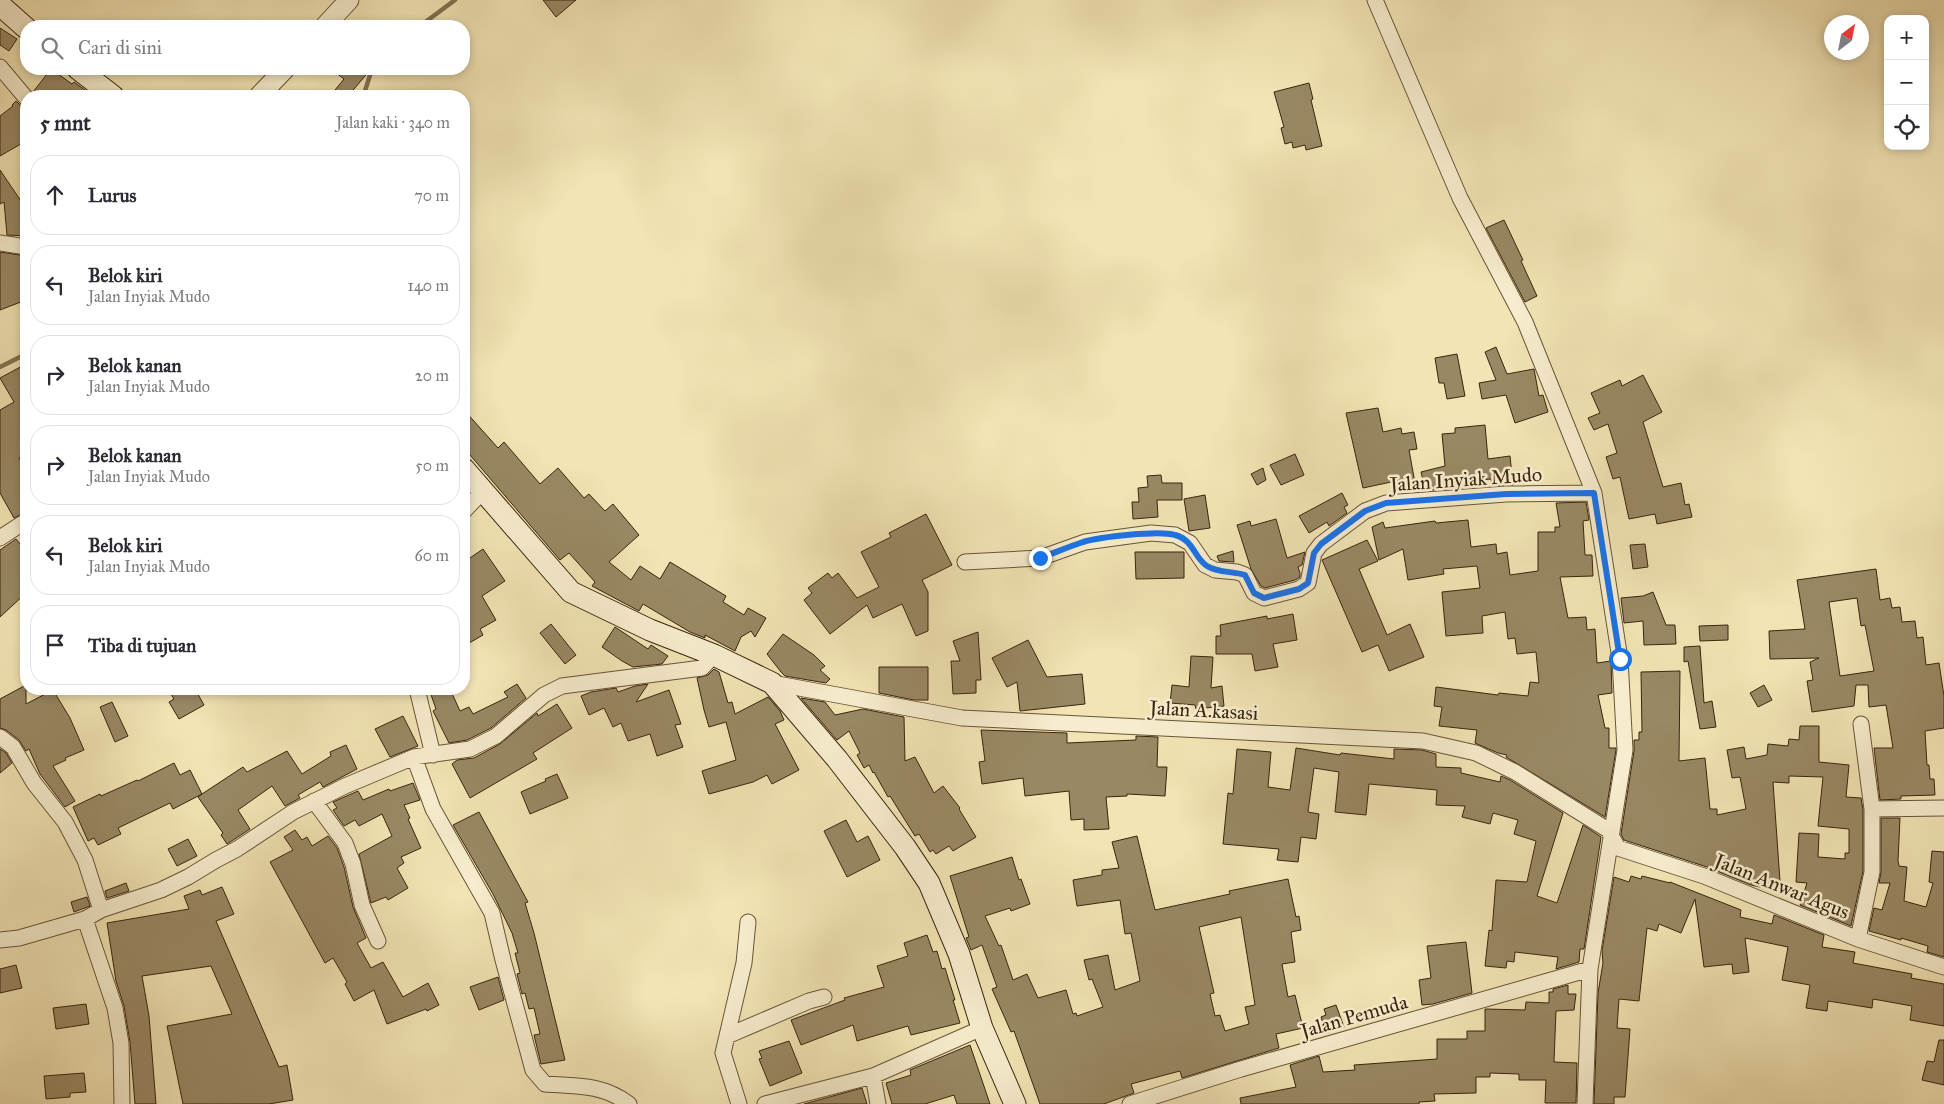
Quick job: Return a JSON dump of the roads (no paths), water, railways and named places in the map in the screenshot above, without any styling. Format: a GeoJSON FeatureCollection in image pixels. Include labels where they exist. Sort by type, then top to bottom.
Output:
{"type":"FeatureCollection","features":[{"type":"Feature","properties":{"kind":"main road"},"geometry":{"type":"LineString","coordinates":[[0,5],[20,23]]}},
{"type":"Feature","properties":{"kind":"main road"},"geometry":{"type":"LineString","coordinates":[[86,75],[105,90]]}},
{"type":"Feature","properties":{"kind":"main road"},"geometry":{"type":"LineString","coordinates":[[470,475],[571,592],[650,630],[714,655],[772,683],[837,759],[905,846],[929,883],[958,954],[982,1028],[1015,1104]]}},
{"type":"Feature","properties":{"kind":"street"},"geometry":{"type":"LineString","coordinates":[[331,20],[349,0]]}},
{"type":"Feature","properties":{"kind":"street"},"geometry":{"type":"LineString","coordinates":[[1375,0],[1460,198],[1525,322],[1594,493],[1620,659],[1625,750],[1590,969],[1585,1104]]}},
{"type":"Feature","properties":{"kind":"street"},"geometry":{"type":"LineString","coordinates":[[0,67],[20,91]]}},
{"type":"Feature","properties":{"kind":"street"},"geometry":{"type":"LineString","coordinates":[[265,90],[279,75]]}},
{"type":"Feature","properties":{"kind":"street"},"geometry":{"type":"LineString","coordinates":[[0,243],[20,246]]}},
{"type":"Feature","properties":{"kind":"street"},"geometry":{"type":"LineString","coordinates":[[470,505],[484,490]]}},
{"type":"Feature","properties":{"kind":"street","name":"Jalan Inyiak Mudo"},"geometry":{"type":"LineString","coordinates":[[965,562],[1040,558],[1085,542],[1151,533],[1175,535],[1190,543],[1206,565],[1215,570],[1237,572],[1245,575],[1254,593],[1264,598],[1299,589],[1308,583],[1314,553],[1321,544],[1365,511],[1386,503],[1506,494],[1594,493]]}},
{"type":"Feature","properties":{"kind":"street"},"geometry":{"type":"LineString","coordinates":[[0,538],[20,525]]}},
{"type":"Feature","properties":{"kind":"street"},"geometry":{"type":"LineString","coordinates":[[0,940],[20,938],[85,919],[101,910],[161,890],[237,849],[314,801],[414,757],[470,749],[496,736],[544,695],[562,686],[702,668],[714,655]]}},
{"type":"Feature","properties":{"kind":"street","name":"Jalan A.kasasi"},"geometry":{"type":"LineString","coordinates":[[772,683],[962,718],[1423,741],[1476,752],[1608,830],[1611,836]]}},
{"type":"Feature","properties":{"kind":"street"},"geometry":{"type":"LineString","coordinates":[[418,695],[433,755]]}},
{"type":"Feature","properties":{"kind":"street"},"geometry":{"type":"LineString","coordinates":[[1858,939],[1872,872],[1872,809],[1861,724]]}},
{"type":"Feature","properties":{"kind":"street"},"geometry":{"type":"LineString","coordinates":[[0,737],[13,748],[34,783],[65,822],[85,860],[101,910]]}},
{"type":"Feature","properties":{"kind":"street"},"geometry":{"type":"LineString","coordinates":[[414,757],[433,808],[492,913],[533,1070],[545,1084],[603,1089],[617,1095],[629,1104]]}},
{"type":"Feature","properties":{"kind":"street"},"geometry":{"type":"LineString","coordinates":[[314,801],[346,843],[353,864],[362,905],[378,941]]}},
{"type":"Feature","properties":{"kind":"street"},"geometry":{"type":"LineString","coordinates":[[1872,809],[1944,808]]}},
{"type":"Feature","properties":{"kind":"street","name":"Jalan Anwar Agus"},"geometry":{"type":"LineString","coordinates":[[1611,836],[1618,848],[1704,876],[1858,939],[1944,967]]}},
{"type":"Feature","properties":{"kind":"street"},"geometry":{"type":"LineString","coordinates":[[85,919],[115,1008],[120,1043],[122,1104]]}},
{"type":"Feature","properties":{"kind":"street"},"geometry":{"type":"LineString","coordinates":[[739,1104],[723,1053],[744,963],[748,922]]}},
{"type":"Feature","properties":{"kind":"street","name":"Jalan Pemuda"},"geometry":{"type":"LineString","coordinates":[[1130,1104],[1241,1069],[1590,969]]}},
{"type":"Feature","properties":{"kind":"street"},"geometry":{"type":"LineString","coordinates":[[727,1036],[809,1001],[824,997]]}},
{"type":"Feature","properties":{"kind":"street"},"geometry":{"type":"LineString","coordinates":[[765,1104],[873,1076],[982,1028]]}},
{"type":"Feature","properties":{"kind":"street"},"geometry":{"type":"LineString","coordinates":[[873,1076],[878,1104]]}},
{"type":"Feature","properties":{"kind":"waterway"},"geometry":{"type":"LineString","coordinates":[[428,20],[455,0]]}},
{"type":"Feature","properties":{"kind":"waterway"},"geometry":{"type":"LineString","coordinates":[[365,90],[370,75]]}},
{"type":"Feature","properties":{"kind":"waterway"},"geometry":{"type":"LineString","coordinates":[[0,367],[20,357]]}}]}
